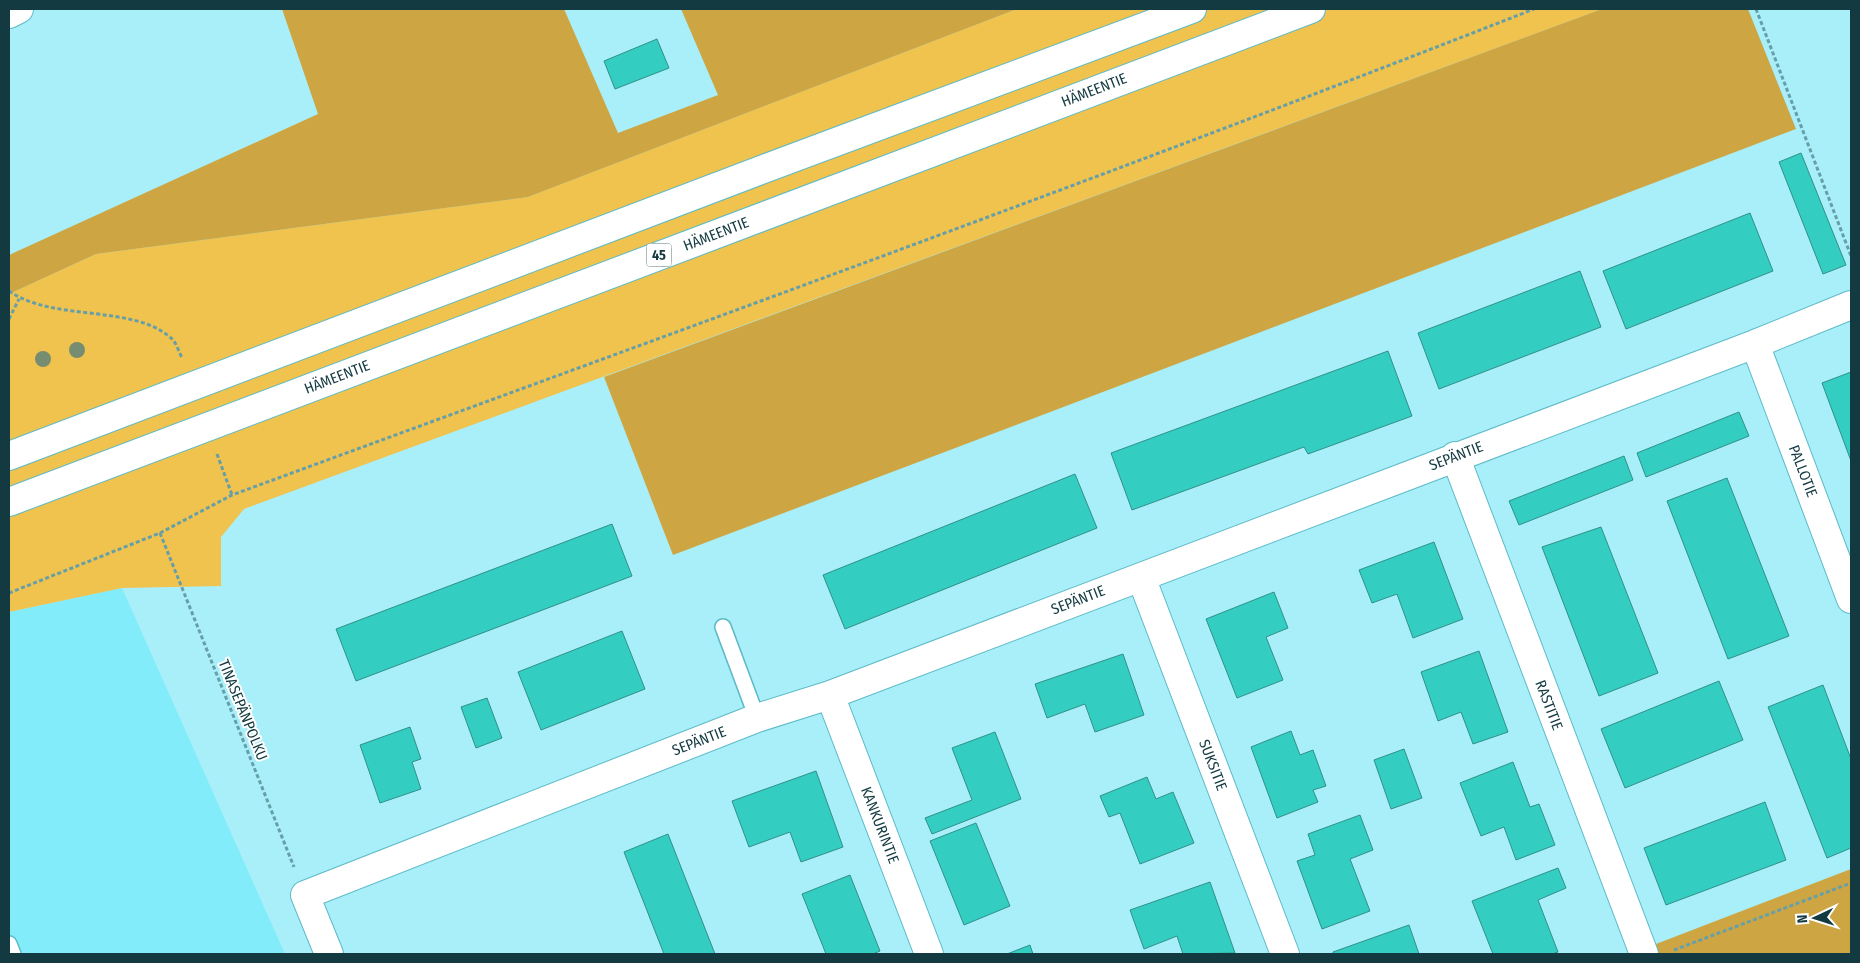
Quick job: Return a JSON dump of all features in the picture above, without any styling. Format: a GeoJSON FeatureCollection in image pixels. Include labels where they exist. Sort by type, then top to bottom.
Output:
{"type":"FeatureCollection","features":[{"type":"Feature","properties":{"kind":"street"},"geometry":{"type":"LineString","coordinates":[[9,14],[19,9]]}},
{"type":"Feature","properties":{"kind":"street"},"geometry":{"type":"LineString","coordinates":[[9,456],[761,170],[1192,9]]}},
{"type":"Feature","properties":{"kind":"street","name":"HÄMEENTIE"},"geometry":{"type":"LineString","coordinates":[[9,502],[1311,9]]}},
{"type":"Feature","properties":{"kind":"street","name":"SEPÄNTIE"},"geometry":{"type":"LineString","coordinates":[[305,895],[757,718],[830,695],[1455,456],[1755,344],[1851,305]]}},
{"type":"Feature","properties":{"kind":"street","name":"PALLOTIE"},"geometry":{"type":"LineString","coordinates":[[1755,344],[1851,599]]}},
{"type":"Feature","properties":{"kind":"street","name":"RASTITIE"},"geometry":{"type":"LineString","coordinates":[[1455,456],[1644,954]]}},
{"type":"Feature","properties":{"kind":"street","name":"SUKSITIE"},"geometry":{"type":"LineString","coordinates":[[1141,577],[1285,954]]}},
{"type":"Feature","properties":{"kind":"street","name":"KANKURINTIE"},"geometry":{"type":"LineString","coordinates":[[830,695],[930,954]]}},
{"type":"Feature","properties":{"kind":"street"},"geometry":{"type":"LineString","coordinates":[[305,895],[329,954]]}},
{"type":"Feature","properties":{"kind":"lane"},"geometry":{"type":"LineString","coordinates":[[722,627],[757,718]]}},
{"type":"Feature","properties":{"kind":"lane"},"geometry":{"type":"LineString","coordinates":[[9,944],[14,954]]}},
{"type":"Feature","properties":{"kind":"path"},"geometry":{"type":"LineString","coordinates":[[9,593],[160,533],[232,495],[1002,211],[1363,76],[1534,9]]}},
{"type":"Feature","properties":{"kind":"path"},"geometry":{"type":"LineString","coordinates":[[1756,9],[1851,256]]}},
{"type":"Feature","properties":{"kind":"path"},"geometry":{"type":"LineString","coordinates":[[9,291],[20,299],[38,305],[148,324],[172,339],[184,363]]}},
{"type":"Feature","properties":{"kind":"path"},"geometry":{"type":"LineString","coordinates":[[9,319],[20,299]]}},
{"type":"Feature","properties":{"kind":"path"},"geometry":{"type":"LineString","coordinates":[[217,454],[232,495]]}},
{"type":"Feature","properties":{"kind":"path","name":"TINASEPÄNPOLKU"},"geometry":{"type":"LineString","coordinates":[[160,533],[305,895]]}},
{"type":"Feature","properties":{"kind":"path"},"geometry":{"type":"LineString","coordinates":[[1672,951],[1851,883]]}},
{"type":"Feature","properties":{"kind":"shaded area"},"geometry":{"type":"Polygon","coordinates":[[[282,9],[564,9],[618,133],[718,95],[681,9],[1017,9],[528,197],[96,254],[9,294],[9,255],[318,114],[282,9]]]}},
{"type":"Feature","properties":{"kind":"shaded area"},"geometry":{"type":"Polygon","coordinates":[[[1017,9],[1602,9],[244,509],[221,537],[221,586],[122,588],[9,612],[9,294],[96,254],[528,197],[1017,9]]]}},
{"type":"Feature","properties":{"kind":"shaded area"},"geometry":{"type":"Polygon","coordinates":[[[1602,9],[1748,9],[1796,129],[673,555],[604,377],[1602,9]]]}},
{"type":"Feature","properties":{"kind":"shaded area"},"geometry":{"type":"Polygon","coordinates":[[[122,588],[285,954],[9,954],[9,612],[122,588]]]}},
{"type":"Feature","properties":{"kind":"shaded area"},"geometry":{"type":"Polygon","coordinates":[[[1851,869],[1851,954],[1630,954],[1851,869]]]}},
{"type":"Feature","properties":{"kind":"building"},"geometry":{"type":"Polygon","coordinates":[[[657,39],[669,68],[615,89],[604,61],[657,39]]]}},
{"type":"Feature","properties":{"kind":"building"},"geometry":{"type":"Polygon","coordinates":[[[1801,153],[1846,265],[1823,274],[1779,162],[1801,153]]]}},
{"type":"Feature","properties":{"kind":"building"},"geometry":{"type":"Polygon","coordinates":[[[1750,213],[1773,271],[1626,329],[1603,271],[1750,213]]]}},
{"type":"Feature","properties":{"kind":"building"},"geometry":{"type":"Polygon","coordinates":[[[1580,271],[1601,327],[1439,389],[1418,333],[1580,271]]]}},
{"type":"Feature","properties":{"kind":"building"},"geometry":{"type":"Polygon","coordinates":[[[1388,351],[1412,416],[1308,454],[1304,447],[1132,510],[1111,453],[1388,351]]]}},
{"type":"Feature","properties":{"kind":"building"},"geometry":{"type":"Polygon","coordinates":[[[1851,372],[1851,461],[1822,383],[1851,372]]]}},
{"type":"Feature","properties":{"kind":"building"},"geometry":{"type":"Polygon","coordinates":[[[1739,412],[1749,436],[1646,477],[1637,453],[1739,412]]]}},
{"type":"Feature","properties":{"kind":"building"},"geometry":{"type":"Polygon","coordinates":[[[1624,456],[1633,480],[1519,525],[1509,501],[1624,456]]]}},
{"type":"Feature","properties":{"kind":"building"},"geometry":{"type":"Polygon","coordinates":[[[1075,474],[1097,528],[845,629],[823,575],[1075,474]]]}},
{"type":"Feature","properties":{"kind":"building"},"geometry":{"type":"Polygon","coordinates":[[[1727,478],[1789,636],[1728,659],[1667,501],[1727,478]]]}},
{"type":"Feature","properties":{"kind":"building"},"geometry":{"type":"Polygon","coordinates":[[[612,524],[632,576],[356,681],[336,629],[612,524]]]}},
{"type":"Feature","properties":{"kind":"building"},"geometry":{"type":"Polygon","coordinates":[[[1601,527],[1658,673],[1599,696],[1542,547],[1601,527]]]}},
{"type":"Feature","properties":{"kind":"building"},"geometry":{"type":"Polygon","coordinates":[[[1434,542],[1463,619],[1413,638],[1397,594],[1372,603],[1359,570],[1434,542]]]}},
{"type":"Feature","properties":{"kind":"building"},"geometry":{"type":"Polygon","coordinates":[[[1274,592],[1288,628],[1266,637],[1283,680],[1237,698],[1206,619],[1274,592]]]}},
{"type":"Feature","properties":{"kind":"building"},"geometry":{"type":"Polygon","coordinates":[[[622,631],[645,689],[541,730],[518,672],[622,631]]]}},
{"type":"Feature","properties":{"kind":"building"},"geometry":{"type":"Polygon","coordinates":[[[1479,651],[1508,732],[1473,744],[1461,712],[1438,721],[1421,672],[1479,651]]]}},
{"type":"Feature","properties":{"kind":"building"},"geometry":{"type":"Polygon","coordinates":[[[1123,654],[1144,715],[1095,732],[1085,704],[1047,718],[1035,684],[1123,654]]]}},
{"type":"Feature","properties":{"kind":"building"},"geometry":{"type":"Polygon","coordinates":[[[1719,681],[1743,740],[1625,788],[1601,729],[1719,681]]]}},
{"type":"Feature","properties":{"kind":"building"},"geometry":{"type":"Polygon","coordinates":[[[1823,685],[1851,759],[1851,848],[1827,858],[1768,707],[1823,685]]]}},
{"type":"Feature","properties":{"kind":"building"},"geometry":{"type":"Polygon","coordinates":[[[487,698],[502,738],[476,748],[461,707],[487,698]]]}},
{"type":"Feature","properties":{"kind":"building"},"geometry":{"type":"Polygon","coordinates":[[[410,727],[421,759],[412,762],[421,789],[380,803],[360,745],[410,727]]]}},
{"type":"Feature","properties":{"kind":"building"},"geometry":{"type":"Polygon","coordinates":[[[1291,731],[1300,755],[1313,750],[1326,786],[1313,790],[1318,802],[1277,818],[1251,747],[1291,731]]]}},
{"type":"Feature","properties":{"kind":"building"},"geometry":{"type":"Polygon","coordinates":[[[995,732],[1021,799],[932,834],[925,818],[972,800],[952,748],[995,732]]]}},
{"type":"Feature","properties":{"kind":"building"},"geometry":{"type":"Polygon","coordinates":[[[1404,749],[1422,798],[1391,809],[1374,760],[1404,749]]]}},
{"type":"Feature","properties":{"kind":"building"},"geometry":{"type":"Polygon","coordinates":[[[1513,762],[1530,807],[1539,804],[1555,845],[1516,860],[1504,827],[1481,836],[1460,783],[1513,762]]]}},
{"type":"Feature","properties":{"kind":"building"},"geometry":{"type":"Polygon","coordinates":[[[816,771],[843,847],[801,862],[790,832],[749,847],[732,801],[816,771]]]}},
{"type":"Feature","properties":{"kind":"building"},"geometry":{"type":"Polygon","coordinates":[[[1147,777],[1156,799],[1173,792],[1194,843],[1140,864],[1120,813],[1109,817],[1100,796],[1147,777]]]}},
{"type":"Feature","properties":{"kind":"building"},"geometry":{"type":"Polygon","coordinates":[[[1765,802],[1786,860],[1666,905],[1644,848],[1765,802]]]}},
{"type":"Feature","properties":{"kind":"building"},"geometry":{"type":"Polygon","coordinates":[[[1360,815],[1373,850],[1350,859],[1370,911],[1322,929],[1297,861],[1315,855],[1308,834],[1360,815]]]}},
{"type":"Feature","properties":{"kind":"building"},"geometry":{"type":"Polygon","coordinates":[[[976,823],[1010,906],[964,925],[930,841],[976,823]]]}},
{"type":"Feature","properties":{"kind":"building"},"geometry":{"type":"Polygon","coordinates":[[[668,834],[715,954],[664,954],[624,852],[668,834]]]}},
{"type":"Feature","properties":{"kind":"building"},"geometry":{"type":"Polygon","coordinates":[[[1558,868],[1566,888],[1538,900],[1558,952],[1552,954],[1493,954],[1472,901],[1558,868]]]}},
{"type":"Feature","properties":{"kind":"building"},"geometry":{"type":"Polygon","coordinates":[[[850,875],[880,951],[873,954],[826,954],[802,894],[850,875]]]}},
{"type":"Feature","properties":{"kind":"building"},"geometry":{"type":"Polygon","coordinates":[[[1210,882],[1235,953],[1183,954],[1177,936],[1144,949],[1130,910],[1210,882]]]}},
{"type":"Feature","properties":{"kind":"building"},"geometry":{"type":"Polygon","coordinates":[[[1409,925],[1419,954],[1333,954],[1333,952],[1409,925]]]}},
{"type":"Feature","properties":{"kind":"building"},"geometry":{"type":"Polygon","coordinates":[[[1030,945],[1033,954],[1007,954],[1030,945]]]}}]}
